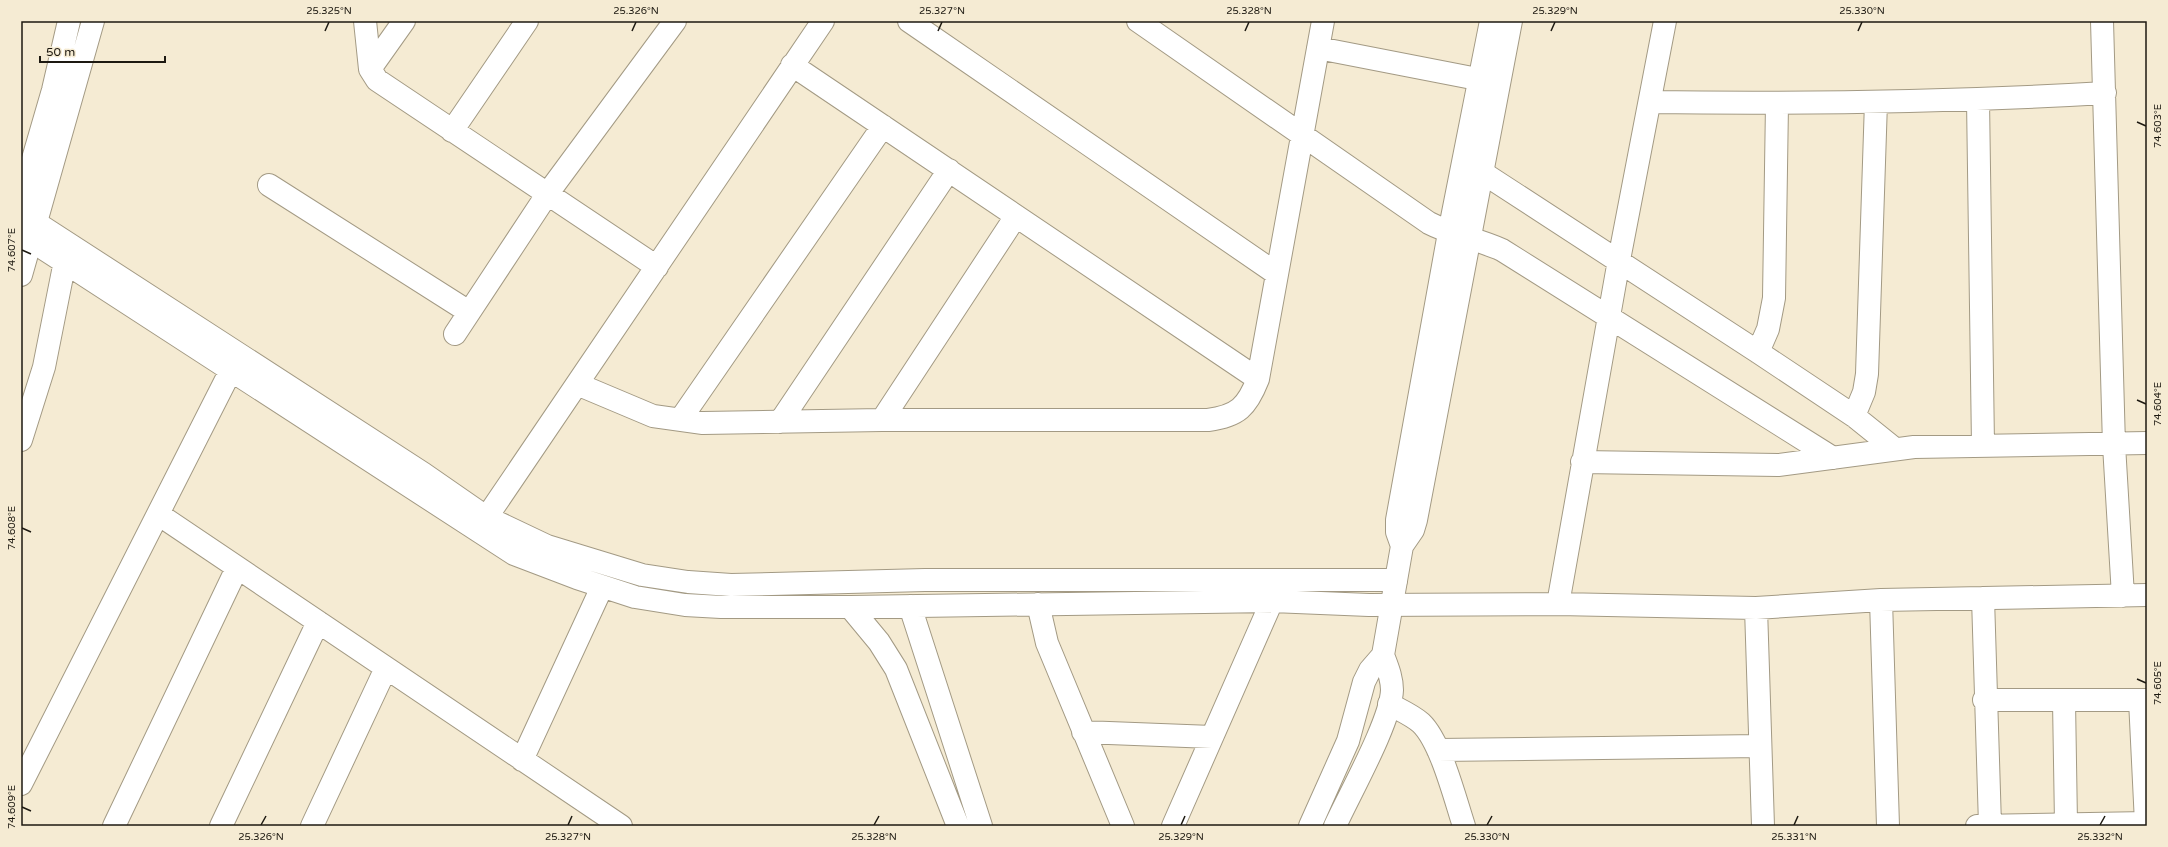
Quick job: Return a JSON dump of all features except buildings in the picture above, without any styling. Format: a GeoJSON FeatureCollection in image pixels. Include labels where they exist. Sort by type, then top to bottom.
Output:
{"type":"FeatureCollection","features":[{"type":"Feature","properties":{"kind":"street"},"geometry":{"type":"LineString","coordinates":[[21,200],[53,90],[69,21]]}},
{"type":"Feature","properties":{"kind":"street"},"geometry":{"type":"LineString","coordinates":[[21,275],[27,227],[94,21]]}},
{"type":"Feature","properties":{"kind":"street"},"geometry":{"type":"LineString","coordinates":[[365,21],[370,69],[377,80],[657,267]]}},
{"type":"Feature","properties":{"kind":"street"},"geometry":{"type":"LineString","coordinates":[[370,69],[404,21]]}},
{"type":"Feature","properties":{"kind":"street"},"geometry":{"type":"LineString","coordinates":[[452,131],[526,21]]}},
{"type":"Feature","properties":{"kind":"street"},"geometry":{"type":"LineString","coordinates":[[455,334],[548,193],[675,21]]}},
{"type":"Feature","properties":{"kind":"street"},"geometry":{"type":"LineString","coordinates":[[481,524],[657,267],[792,64],[823,21]]}},
{"type":"Feature","properties":{"kind":"street"},"geometry":{"type":"LineString","coordinates":[[909,21],[1277,274]]}},
{"type":"Feature","properties":{"kind":"street"},"geometry":{"type":"LineString","coordinates":[[1138,21],[1302,133],[1419,216],[1448,233],[1470,238],[1502,250],[1832,458]]}},
{"type":"Feature","properties":{"kind":"street"},"geometry":{"type":"LineString","coordinates":[[577,384],[653,416],[703,423],[882,420],[1208,420],[1227,417],[1243,407],[1252,394],[1258,379],[1323,21]]}},
{"type":"Feature","properties":{"kind":"street"},"geometry":{"type":"LineString","coordinates":[[1335,826],[1380,730],[1392,691],[1391,680],[1383,655],[1396,580],[1402,546],[1413,530],[1416,520],[1483,173],[1491,21]]}},
{"type":"Feature","properties":{"kind":"street"},"geometry":{"type":"LineString","coordinates":[[1402,546],[1397,532],[1397,520],[1448,233],[1462,165],[1489,81],[1511,21]]}},
{"type":"Feature","properties":{"kind":"street"},"geometry":{"type":"LineString","coordinates":[[1558,604],[1619,260],[1665,21]]}},
{"type":"Feature","properties":{"kind":"street"},"geometry":{"type":"LineString","coordinates":[[2102,21],[2114,445],[2123,596]]}},
{"type":"Feature","properties":{"kind":"street"},"geometry":{"type":"LineString","coordinates":[[1318,48],[1489,81]]}},
{"type":"Feature","properties":{"kind":"street"},"geometry":{"type":"LineString","coordinates":[[792,64],[1258,379]]}},
{"type":"Feature","properties":{"kind":"street"},"geometry":{"type":"LineString","coordinates":[[1650,102],[1777,104],[1978,100],[2104,93]]}},
{"type":"Feature","properties":{"kind":"street"},"geometry":{"type":"LineString","coordinates":[[1978,100],[1983,445]]}},
{"type":"Feature","properties":{"kind":"street"},"geometry":{"type":"LineString","coordinates":[[1854,416],[1864,392],[1867,374],[1876,102]]}},
{"type":"Feature","properties":{"kind":"street"},"geometry":{"type":"LineString","coordinates":[[1758,352],[1768,329],[1774,298],[1777,104]]}},
{"type":"Feature","properties":{"kind":"street"},"geometry":{"type":"LineString","coordinates":[[680,420],[883,126]]}},
{"type":"Feature","properties":{"kind":"street"},"geometry":{"type":"LineString","coordinates":[[1462,165],[1483,173],[1619,260],[1854,416],[1895,449]]}},
{"type":"Feature","properties":{"kind":"street"},"geometry":{"type":"LineString","coordinates":[[780,422],[949,170]]}},
{"type":"Feature","properties":{"kind":"street"},"geometry":{"type":"LineString","coordinates":[[269,185],[469,312]]}},
{"type":"Feature","properties":{"kind":"street"},"geometry":{"type":"LineString","coordinates":[[882,420],[1016,216]]}},
{"type":"Feature","properties":{"kind":"street"},"geometry":{"type":"LineString","coordinates":[[27,227],[65,262],[231,370],[481,524],[546,546],[642,575],[688,582],[731,584],[883,581],[1396,580]]}},
{"type":"Feature","properties":{"kind":"street"},"geometry":{"type":"LineString","coordinates":[[27,227],[424,474],[514,554],[602,587],[635,597],[685,605],[850,607],[1272,601],[1392,605],[1558,604],[1756,608],[1882,600],[2147,595]]}},
{"type":"Feature","properties":{"kind":"street"},"geometry":{"type":"LineString","coordinates":[[21,440],[44,367],[65,262]]}},
{"type":"Feature","properties":{"kind":"street"},"geometry":{"type":"LineString","coordinates":[[21,784],[231,370]]}},
{"type":"Feature","properties":{"kind":"street"},"geometry":{"type":"LineString","coordinates":[[1582,462],[1778,465],[1895,449],[1983,445],[2114,445],[2147,443]]}},
{"type":"Feature","properties":{"kind":"street"},"geometry":{"type":"LineString","coordinates":[[158,514],[621,826]]}},
{"type":"Feature","properties":{"kind":"street"},"geometry":{"type":"LineString","coordinates":[[114,826],[237,568]]}},
{"type":"Feature","properties":{"kind":"street"},"geometry":{"type":"LineString","coordinates":[[883,581],[884,607]]}},
{"type":"Feature","properties":{"kind":"street"},"geometry":{"type":"LineString","coordinates":[[522,760],[602,587]]}},
{"type":"Feature","properties":{"kind":"street"},"geometry":{"type":"LineString","coordinates":[[1983,598],[1984,700],[1990,826]]}},
{"type":"Feature","properties":{"kind":"street"},"geometry":{"type":"LineString","coordinates":[[1882,600],[1888,826]]}},
{"type":"Feature","properties":{"kind":"street"},"geometry":{"type":"LineString","coordinates":[[1173,826],[1272,601]]}},
{"type":"Feature","properties":{"kind":"street"},"geometry":{"type":"LineString","coordinates":[[1038,604],[1047,643],[1123,826]]}},
{"type":"Feature","properties":{"kind":"street"},"geometry":{"type":"LineString","coordinates":[[910,606],[981,826]]}},
{"type":"Feature","properties":{"kind":"street"},"geometry":{"type":"LineString","coordinates":[[850,607],[879,642],[896,669],[958,826]]}},
{"type":"Feature","properties":{"kind":"street"},"geometry":{"type":"LineString","coordinates":[[1756,608],[1763,826]]}},
{"type":"Feature","properties":{"kind":"street"},"geometry":{"type":"LineString","coordinates":[[221,826],[318,622]]}},
{"type":"Feature","properties":{"kind":"street"},"geometry":{"type":"LineString","coordinates":[[1310,826],[1348,741],[1364,682],[1370,670],[1383,655]]}},
{"type":"Feature","properties":{"kind":"street"},"geometry":{"type":"LineString","coordinates":[[312,826],[386,668]]}},
{"type":"Feature","properties":{"kind":"street"},"geometry":{"type":"LineString","coordinates":[[1977,826],[2066,823],[2147,823],[2143,700],[1984,700]]}},
{"type":"Feature","properties":{"kind":"street"},"geometry":{"type":"LineString","coordinates":[[2064,701],[2066,823]]}},
{"type":"Feature","properties":{"kind":"street"},"geometry":{"type":"LineString","coordinates":[[1389,704],[1421,723],[1428,731],[1438,750],[1464,826]]}},
{"type":"Feature","properties":{"kind":"street"},"geometry":{"type":"LineString","coordinates":[[1083,732],[1212,737]]}},
{"type":"Feature","properties":{"kind":"street"},"geometry":{"type":"LineString","coordinates":[[1438,750],[1760,746]]}}]}
